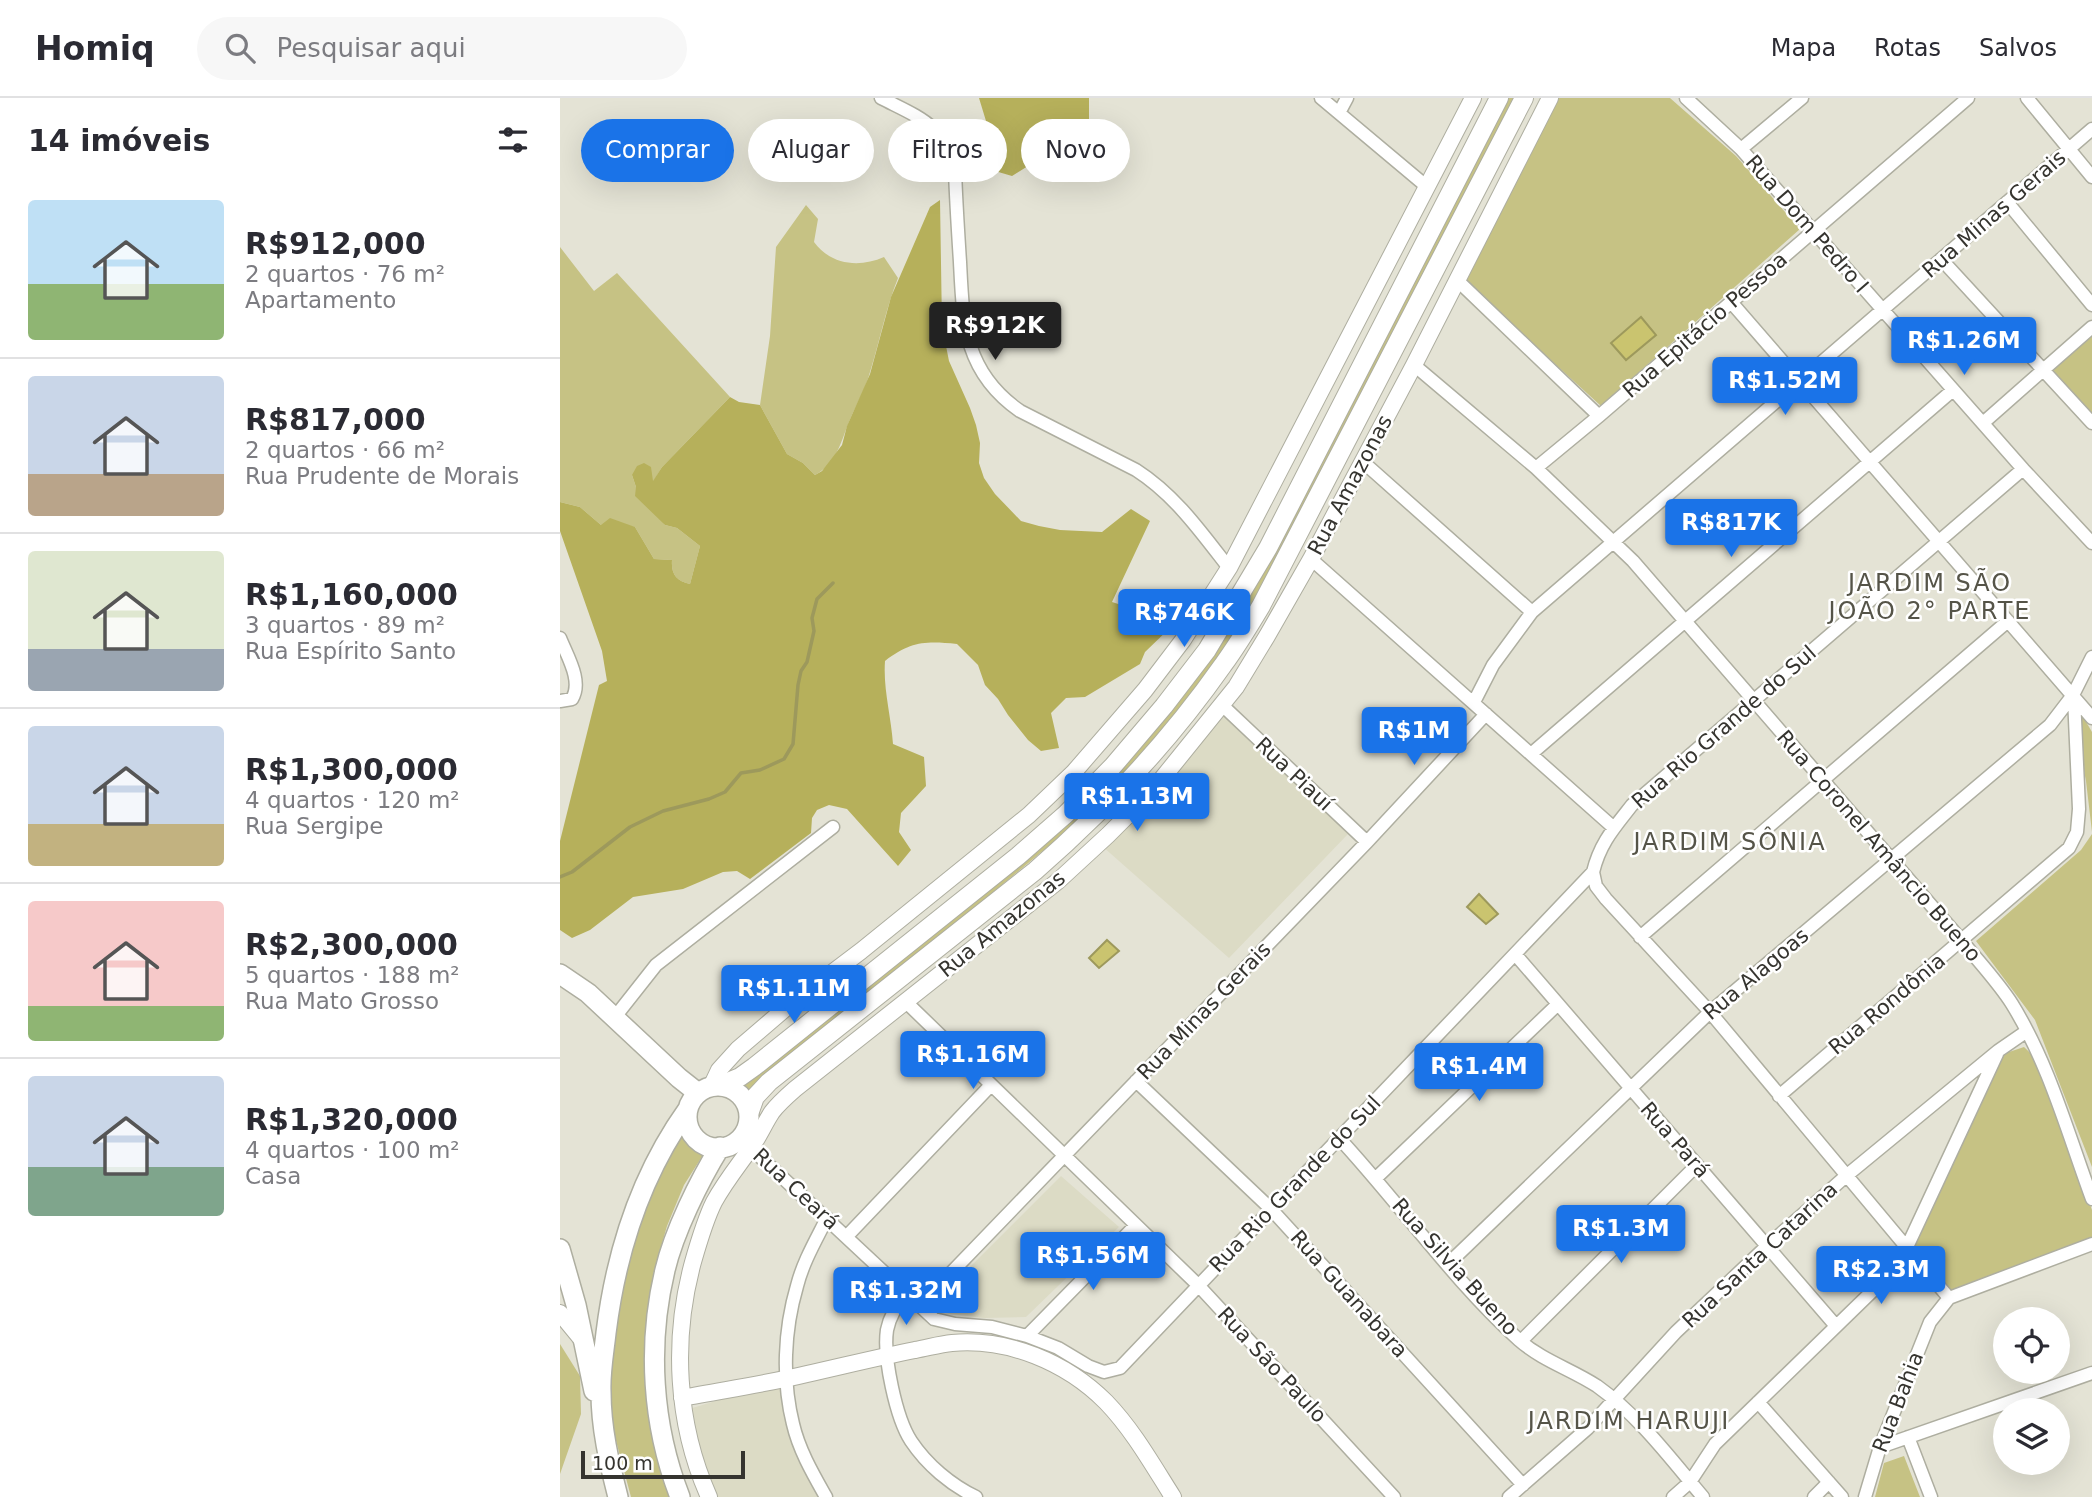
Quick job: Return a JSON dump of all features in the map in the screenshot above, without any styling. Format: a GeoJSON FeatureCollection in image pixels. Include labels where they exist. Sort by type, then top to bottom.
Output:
{"type":"FeatureCollection","features":[{"type":"Feature","properties":{"kind":"main road"},"geometry":{"type":"LineString","coordinates":[[604,1439],[601,1391],[611,1298],[622,1246],[635,1207],[656,1159],[671,1133],[704,1094],[740,1077],[754,1067],[1018,856],[1066,814],[1113,766],[1164,706],[1207,650],[1268,548],[1499,98]]}},
{"type":"Feature","properties":{"kind":"main road"},"geometry":{"type":"LineString","coordinates":[[749,1114],[746,1103],[738,1093],[729,1088],[704,1094],[687,1120],[696,1139],[709,1146],[746,1143],[749,1114],[755,1097],[769,1082],[1035,872],[1077,835],[1120,791],[1181,721],[1224,664],[1261,606],[1524,98]]}},
{"type":"Feature","properties":{"kind":"main road"},"geometry":{"type":"LineString","coordinates":[[560,974],[588,993],[679,1078],[704,1094]]}},
{"type":"Feature","properties":{"kind":"main road"},"geometry":{"type":"LineString","coordinates":[[680,1497],[667,1465],[659,1423],[655,1327],[665,1269],[708,1166],[720,1147]]}},
{"type":"Feature","properties":{"kind":"main road"},"geometry":{"type":"LineString","coordinates":[[560,1249],[568,1309],[584,1342],[614,1494]]}},
{"type":"Feature","properties":{"kind":"main road"},"geometry":{"type":"LineString","coordinates":[[568,1309],[597,1304],[611,1298]]}},
{"type":"Feature","properties":{"kind":"street"},"geometry":{"type":"LineString","coordinates":[[881,98],[932,125],[941,136],[952,159],[955,170],[963,315],[971,352],[987,380],[1020,411],[1152,480],[1193,521],[1228,568]]}},
{"type":"Feature","properties":{"kind":"street"},"geometry":{"type":"LineString","coordinates":[[1321,98],[1426,186]]}},
{"type":"Feature","properties":{"kind":"street"},"geometry":{"type":"LineString","coordinates":[[1339,113],[1347,98]]}},
{"type":"Feature","properties":{"kind":"street"},"geometry":{"type":"LineString","coordinates":[[704,1094],[733,1054],[787,1007],[861,951],[1029,815],[1074,772],[1153,680],[1183,640],[1228,568],[1473,98]]}},
{"type":"Feature","properties":{"kind":"street","name":"Rua Amazonas"},"geometry":{"type":"LineString","coordinates":[[709,1497],[692,1448],[682,1398],[681,1324],[687,1284],[699,1238],[713,1204],[746,1143],[795,1089],[1058,881],[1108,835],[1152,792],[1236,687],[1311,559],[1414,365],[1550,98]]}},
{"type":"Feature","properties":{"kind":"street","name":"Rua Dom Pedro I"},"geometry":{"type":"LineString","coordinates":[[1686,98],[1741,149],[2092,543]]}},
{"type":"Feature","properties":{"kind":"street"},"geometry":{"type":"LineString","coordinates":[[1741,149],[1802,98]]}},
{"type":"Feature","properties":{"kind":"street","name":"Rua Epitácio Pessoa"},"geometry":{"type":"LineString","coordinates":[[1536,468],[1600,416],[1968,98]]}},
{"type":"Feature","properties":{"kind":"street"},"geometry":{"type":"LineString","coordinates":[[2027,98],[2092,177]]}},
{"type":"Feature","properties":{"kind":"street","name":"Rua Minas Gerais"},"geometry":{"type":"LineString","coordinates":[[1474,702],[1493,665],[1532,612],[2092,129]]}},
{"type":"Feature","properties":{"kind":"street"},"geometry":{"type":"LineString","coordinates":[[2007,202],[2092,305]]}},
{"type":"Feature","properties":{"kind":"street"},"geometry":{"type":"LineString","coordinates":[[1941,259],[2092,423]]}},
{"type":"Feature","properties":{"kind":"street"},"geometry":{"type":"LineString","coordinates":[[1457,280],[1600,416]]}},
{"type":"Feature","properties":{"kind":"street"},"geometry":{"type":"LineString","coordinates":[[1731,302],[2092,718]]}},
{"type":"Feature","properties":{"kind":"street"},"geometry":{"type":"LineString","coordinates":[[1983,423],[2092,327]]}},
{"type":"Feature","properties":{"kind":"street","name":"Rua Coronel Amâncio Bueno"},"geometry":{"type":"LineString","coordinates":[[1414,365],[1536,468],[1633,561],[1962,941],[2011,1002],[2027,1031],[2042,1062],[2092,1199]]}},
{"type":"Feature","properties":{"kind":"street"},"geometry":{"type":"LineString","coordinates":[[1531,754],[1953,390]]}},
{"type":"Feature","properties":{"kind":"street"},"geometry":{"type":"LineString","coordinates":[[1362,461],[1532,612]]}},
{"type":"Feature","properties":{"kind":"street","name":"Rua Rio Grande do Sul"},"geometry":{"type":"LineString","coordinates":[[1104,1372],[1119,1368],[1593,872],[1598,852],[1632,805],[2023,468]]}},
{"type":"Feature","properties":{"kind":"street"},"geometry":{"type":"LineString","coordinates":[[1311,559],[1614,828]]}},
{"type":"Feature","properties":{"kind":"street"},"geometry":{"type":"LineString","coordinates":[[1640,937],[2008,621]]}},
{"type":"Feature","properties":{"kind":"street"},"geometry":{"type":"LineString","coordinates":[[560,638],[577,683],[577,691],[566,700]]}},
{"type":"Feature","properties":{"kind":"street","name":"Rua Alagoas"},"geometry":{"type":"LineString","coordinates":[[1448,1264],[1710,1012],[2050,725],[2073,696],[2092,657]]}},
{"type":"Feature","properties":{"kind":"street","name":"Rua Rondônia"},"geometry":{"type":"LineString","coordinates":[[1779,1096],[2069,848],[2077,832],[2079,808],[2073,696]]}},
{"type":"Feature","properties":{"kind":"street","name":"Rua Piauí"},"geometry":{"type":"LineString","coordinates":[[1222,705],[1367,842]]}},
{"type":"Feature","properties":{"kind":"street","name":"Rua Minas Gerais"},"geometry":{"type":"LineString","coordinates":[[920,1305],[1367,842],[1486,714]]}},
{"type":"Feature","properties":{"kind":"street"},"geometry":{"type":"LineString","coordinates":[[615,1017],[656,965],[833,827]]}},
{"type":"Feature","properties":{"kind":"street"},"geometry":{"type":"LineString","coordinates":[[1593,872],[1596,886],[1606,899],[1710,1012],[1949,1298],[2092,1244]]}},
{"type":"Feature","properties":{"kind":"street","name":"Rua Pará"},"geometry":{"type":"LineString","coordinates":[[1515,954],[1836,1326]]}},
{"type":"Feature","properties":{"kind":"street","name":"Rua São Paulo"},"geometry":{"type":"LineString","coordinates":[[906,1002],[1198,1286],[1394,1497]]}},
{"type":"Feature","properties":{"kind":"street"},"geometry":{"type":"LineString","coordinates":[[1376,1178],[1558,1004]]}},
{"type":"Feature","properties":{"kind":"street","name":"Rua Santa Catarina"},"geometry":{"type":"LineString","coordinates":[[1509,1497],[1588,1427],[1676,1332],[1767,1246],[1846,1176],[1998,1051],[2027,1031]]}},
{"type":"Feature","properties":{"kind":"street"},"geometry":{"type":"LineString","coordinates":[[1674,1497],[1690,1482],[1714,1444],[1893,1270],[1907,1247],[1998,1051]]}},
{"type":"Feature","properties":{"kind":"street","name":"Rua Guanabara"},"geometry":{"type":"LineString","coordinates":[[1136,1081],[1271,1209],[1523,1485]]}},
{"type":"Feature","properties":{"kind":"street"},"geometry":{"type":"LineString","coordinates":[[846,1236],[991,1085]]}},
{"type":"Feature","properties":{"kind":"street","name":"Rua Silvia Bueno"},"geometry":{"type":"LineString","coordinates":[[1339,1138],[1494,1316],[1541,1358],[1595,1385],[1629,1411],[1703,1497]]}},
{"type":"Feature","properties":{"kind":"street","name":"Rua Ceará"},"geometry":{"type":"LineString","coordinates":[[746,1143],[934,1319],[992,1327],[1027,1336],[1058,1348],[1104,1372]]}},
{"type":"Feature","properties":{"kind":"street"},"geometry":{"type":"LineString","coordinates":[[1521,1341],[1697,1165]]}},
{"type":"Feature","properties":{"kind":"street"},"geometry":{"type":"LineString","coordinates":[[826,1497],[811,1473],[793,1424],[786,1379],[788,1327],[797,1286],[811,1248],[827,1218]]}},
{"type":"Feature","properties":{"kind":"street"},"geometry":{"type":"LineString","coordinates":[[1027,1336],[1135,1226]]}},
{"type":"Feature","properties":{"kind":"street"},"geometry":{"type":"LineString","coordinates":[[906,1292],[894,1308],[887,1330],[887,1355],[898,1411],[911,1440],[931,1464],[958,1488],[976,1497]]}},
{"type":"Feature","properties":{"kind":"street","name":"Rua Bahia"},"geometry":{"type":"LineString","coordinates":[[1865,1497],[1880,1447],[1930,1322],[1949,1298]]}},
{"type":"Feature","properties":{"kind":"street"},"geometry":{"type":"LineString","coordinates":[[682,1398],[786,1379],[952,1343],[988,1344],[1020,1350],[1055,1364],[1090,1388],[1127,1426],[1173,1497]]}},
{"type":"Feature","properties":{"kind":"street"},"geometry":{"type":"LineString","coordinates":[[1880,1447],[2092,1373]]}},
{"type":"Feature","properties":{"kind":"street"},"geometry":{"type":"LineString","coordinates":[[1758,1402],[1842,1497]]}},
{"type":"Feature","properties":{"kind":"street"},"geometry":{"type":"LineString","coordinates":[[1908,1437],[1931,1497]]}},
{"type":"Feature","properties":{"kind":"street"},"geometry":{"type":"LineString","coordinates":[[1814,1497],[1829,1482]]}},
{"type":"Feature","properties":{"kind":"shaded area"},"geometry":{"type":"Polygon","coordinates":[[[979,98],[1089,98],[1089,119],[1021,119],[1021,170],[1012,176],[1007,175],[1007,119],[985,119],[979,98]]]}},
{"type":"Feature","properties":{"kind":"shaded area"},"geometry":{"type":"Polygon","coordinates":[[[1502,98],[1518,98],[1305,515],[1217,661],[1123,780],[1075,824],[748,1097],[731,1084],[945,920],[1120,772],[1205,659],[1502,98]]]}},
{"type":"Feature","properties":{"kind":"shaded area"},"geometry":{"type":"Polygon","coordinates":[[[1557,98],[1670,98],[1736,156],[1800,229],[1601,406],[1463,280],[1557,98]]]}},
{"type":"Feature","properties":{"kind":"shaded area"},"geometry":{"type":"Polygon","coordinates":[[[940,200],[942,326],[949,361],[976,425],[980,443],[979,463],[984,478],[1021,521],[1039,526],[1102,532],[1131,509],[1150,521],[1112,602],[1140,611],[1197,589],[1191,600],[1179,606],[1172,626],[1145,652],[1140,664],[1085,697],[1066,698],[1051,713],[1059,748],[1041,751],[1028,740],[985,685],[978,665],[957,644],[919,644],[903,649],[885,661],[893,744],[924,757],[926,786],[901,813],[899,832],[911,850],[898,866],[847,809],[829,805],[817,810],[812,818],[811,833],[750,879],[737,871],[723,872],[683,889],[633,897],[590,930],[572,938],[560,930],[560,841],[599,685],[607,681],[602,651],[560,531],[560,502],[580,507],[601,525],[610,518],[635,527],[654,559],[672,560],[675,576],[690,584],[700,546],[677,528],[665,525],[635,496],[636,487],[632,475],[637,466],[644,463],[651,467],[653,481],[662,467],[730,397],[739,402],[760,405],[787,454],[803,463],[815,475],[822,471],[842,445],[847,426],[870,374],[891,297],[930,207],[940,200]]]}},
{"type":"Feature","properties":{"kind":"shaded area"},"geometry":{"type":"Polygon","coordinates":[[[806,205],[818,219],[814,242],[821,250],[837,260],[855,263],[884,257],[898,278],[874,360],[842,441],[827,466],[815,475],[803,463],[787,454],[760,405],[770,336],[776,247],[806,205]]]}},
{"type":"Feature","properties":{"kind":"shaded area"},"geometry":{"type":"Polygon","coordinates":[[[560,247],[594,291],[617,273],[730,397],[662,467],[653,482],[632,475],[636,487],[665,525],[677,528],[700,546],[690,584],[675,576],[672,560],[654,559],[635,527],[601,525],[580,507],[560,502],[560,247]]]}},
{"type":"Feature","properties":{"kind":"shaded area"},"geometry":{"type":"Polygon","coordinates":[[[1641,317],[1656,335],[1626,360],[1611,343],[1641,317]]]}},
{"type":"Feature","properties":{"kind":"shaded area"},"geometry":{"type":"Polygon","coordinates":[[[2092,329],[2092,417],[2049,368],[2092,329]]]}},
{"type":"Feature","properties":{"kind":"shaded area"},"geometry":{"type":"Polygon","coordinates":[[[1221,707],[1348,834],[1229,958],[1102,846],[1221,707]]]}},
{"type":"Feature","properties":{"kind":"shaded area"},"geometry":{"type":"Polygon","coordinates":[[[2082,715],[2092,732],[2092,832],[2076,730],[2082,715]]]}},
{"type":"Feature","properties":{"kind":"shaded area"},"geometry":{"type":"Polygon","coordinates":[[[2092,834],[2092,1167],[2035,1020],[1976,941],[2081,850],[2092,834]]]}},
{"type":"Feature","properties":{"kind":"shaded area"},"geometry":{"type":"Polygon","coordinates":[[[1479,894],[1498,914],[1486,924],[1467,907],[1479,894]]]}},
{"type":"Feature","properties":{"kind":"shaded area"},"geometry":{"type":"Polygon","coordinates":[[[1107,940],[1119,951],[1099,968],[1089,958],[1107,940]]]}},
{"type":"Feature","properties":{"kind":"shaded area"},"geometry":{"type":"Polygon","coordinates":[[[2024,1047],[2041,1063],[2092,1210],[2092,1240],[1951,1292],[1910,1245],[2000,1055],[2024,1047]]]}},
{"type":"Feature","properties":{"kind":"shaded area"},"geometry":{"type":"Polygon","coordinates":[[[680,1127],[689,1143],[705,1152],[684,1185],[667,1226],[653,1275],[647,1337],[672,1497],[631,1497],[607,1407],[609,1373],[629,1246],[680,1127]]]}},
{"type":"Feature","properties":{"kind":"shaded area"},"geometry":{"type":"Polygon","coordinates":[[[1061,1176],[1119,1227],[1026,1317],[984,1318],[950,1314],[930,1307],[1061,1176]]]}},
{"type":"Feature","properties":{"kind":"shaded area"},"geometry":{"type":"Polygon","coordinates":[[[560,1344],[580,1376],[581,1414],[560,1474],[560,1344]]]}},
{"type":"Feature","properties":{"kind":"shaded area"},"geometry":{"type":"Polygon","coordinates":[[[786,1380],[791,1424],[824,1497],[710,1497],[689,1409],[786,1380]]]}},
{"type":"Feature","properties":{"kind":"shaded area"},"geometry":{"type":"Polygon","coordinates":[[[1904,1456],[1920,1497],[1875,1497],[1884,1463],[1904,1456]]]}},
{"type":"Feature","properties":{"kind":"waterway"},"geometry":{"type":"LineString","coordinates":[[560,877],[572,872],[630,827],[663,811],[725,792],[741,773],[760,770],[784,759],[793,744],[798,685],[814,631],[812,618],[817,599],[833,583]]}},
{"type":"Feature","properties":{"kind":"district","name":"JARDIM SÃO JOÃO 2° PARTE"},"geometry":{"type":"Point","coordinates":[1930,597]}},
{"type":"Feature","properties":{"kind":"district","name":"JARDIM SÔNIA"},"geometry":{"type":"Point","coordinates":[1730,842]}},
{"type":"Feature","properties":{"kind":"district","name":"JARDIM HARUJI"},"geometry":{"type":"Point","coordinates":[1629,1421]}}]}
